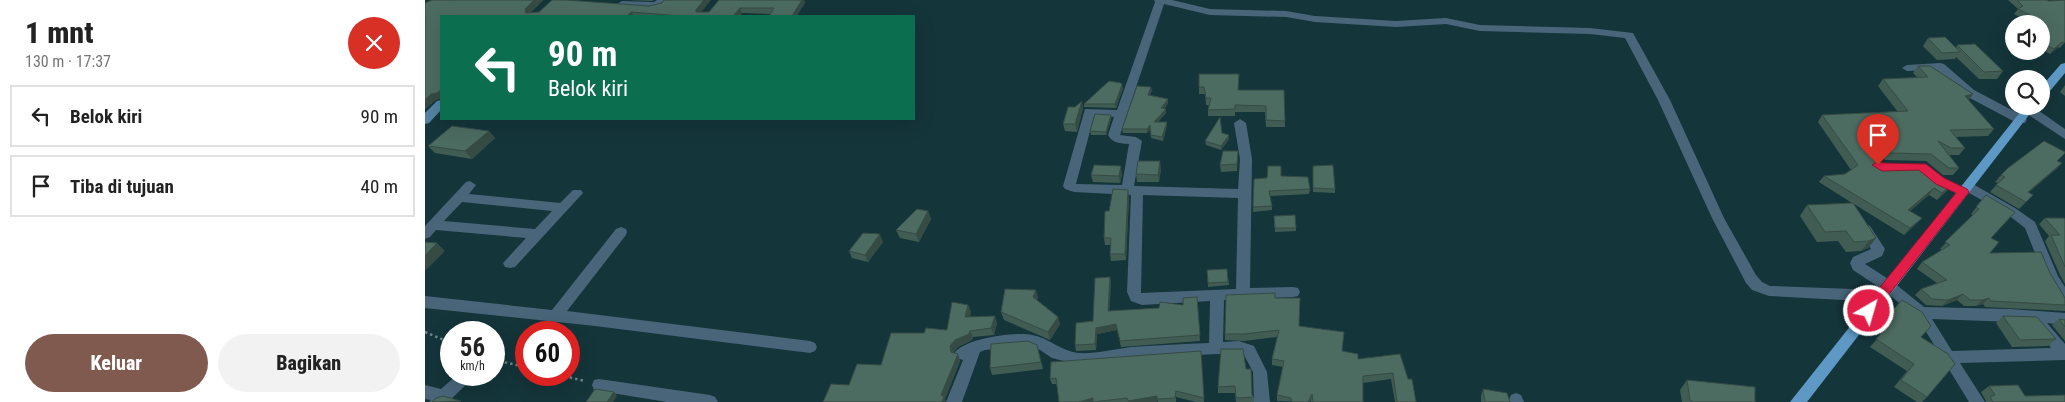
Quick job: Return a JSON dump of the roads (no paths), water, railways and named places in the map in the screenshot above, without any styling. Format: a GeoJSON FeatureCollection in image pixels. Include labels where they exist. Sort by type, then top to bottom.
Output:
{"type":"FeatureCollection","features":[{"type":"Feature","properties":{"kind":"main road"},"geometry":{"type":"LineString","coordinates":[[2050,84],[2064,68]]}},
{"type":"Feature","properties":{"kind":"main road"},"geometry":{"type":"LineString","coordinates":[[1797,402],[2025,115]]}},
{"type":"Feature","properties":{"kind":"street"},"geometry":{"type":"LineString","coordinates":[[610,4],[652,6],[660,4],[664,0]]}},
{"type":"Feature","properties":{"kind":"street"},"geometry":{"type":"LineString","coordinates":[[1293,292],[1136,298],[1134,292],[1132,190],[1136,141],[1114,137],[1120,114],[1160,0],[1210,12],[1286,14],[1315,19],[1401,25],[1446,21],[1480,28],[1629,34],[1664,100],[1718,218],[1751,279],[1757,286],[1769,291],[1884,291]]}},
{"type":"Feature","properties":{"kind":"street"},"geometry":{"type":"LineString","coordinates":[[1907,68],[1941,66],[1970,93],[2005,105]]}},
{"type":"Feature","properties":{"kind":"street"},"geometry":{"type":"LineString","coordinates":[[425,120],[440,105]]}},
{"type":"Feature","properties":{"kind":"street"},"geometry":{"type":"LineString","coordinates":[[1120,114],[1089,112],[1069,186],[1074,188],[1244,194]]}},
{"type":"Feature","properties":{"kind":"street"},"geometry":{"type":"LineString","coordinates":[[2032,115],[2065,135]]}},
{"type":"Feature","properties":{"kind":"street"},"geometry":{"type":"LineString","coordinates":[[1240,123],[1246,158],[1243,294]]}},
{"type":"Feature","properties":{"kind":"street"},"geometry":{"type":"LineString","coordinates":[[1925,168],[1940,181],[1965,189],[2011,211],[2030,225],[2052,278],[2065,298]]}},
{"type":"Feature","properties":{"kind":"street"},"geometry":{"type":"LineString","coordinates":[[429,229],[470,185]]}},
{"type":"Feature","properties":{"kind":"street"},"geometry":{"type":"LineString","coordinates":[[511,263],[577,193]]}},
{"type":"Feature","properties":{"kind":"street"},"geometry":{"type":"LineString","coordinates":[[459,197],[563,208]]}},
{"type":"Feature","properties":{"kind":"street"},"geometry":{"type":"LineString","coordinates":[[1861,224],[1879,249],[1877,252],[1858,261],[1857,264],[1884,291],[1921,313],[1977,402]]}},
{"type":"Feature","properties":{"kind":"street"},"geometry":{"type":"LineString","coordinates":[[429,229],[537,234]]}},
{"type":"Feature","properties":{"kind":"street"},"geometry":{"type":"LineString","coordinates":[[555,316],[621,232]]}},
{"type":"Feature","properties":{"kind":"street"},"geometry":{"type":"LineString","coordinates":[[1216,349],[1217,296]]}},
{"type":"Feature","properties":{"kind":"street"},"geometry":{"type":"LineString","coordinates":[[425,302],[810,347]]}},
{"type":"Feature","properties":{"kind":"street"},"geometry":{"type":"LineString","coordinates":[[1921,313],[2034,316],[2065,320]]}},
{"type":"Feature","properties":{"kind":"street"},"geometry":{"type":"LineString","coordinates":[[2034,316],[2065,354]]}},
{"type":"Feature","properties":{"kind":"street"},"geometry":{"type":"LineString","coordinates":[[961,354],[975,346],[993,342],[1031,340],[1041,343],[1057,354],[1079,359],[1154,351],[1239,347],[1249,350],[1260,372],[1262,402]]}},
{"type":"Feature","properties":{"kind":"street"},"geometry":{"type":"LineString","coordinates":[[953,402],[975,346]]}},
{"type":"Feature","properties":{"kind":"street"},"geometry":{"type":"LineString","coordinates":[[1948,357],[2065,354]]}},
{"type":"Feature","properties":{"kind":"street"},"geometry":{"type":"LineString","coordinates":[[599,384],[710,402]]}},
{"type":"Feature","properties":{"kind":"street"},"geometry":{"type":"LineString","coordinates":[[425,392],[440,399],[455,386]]}}]}
